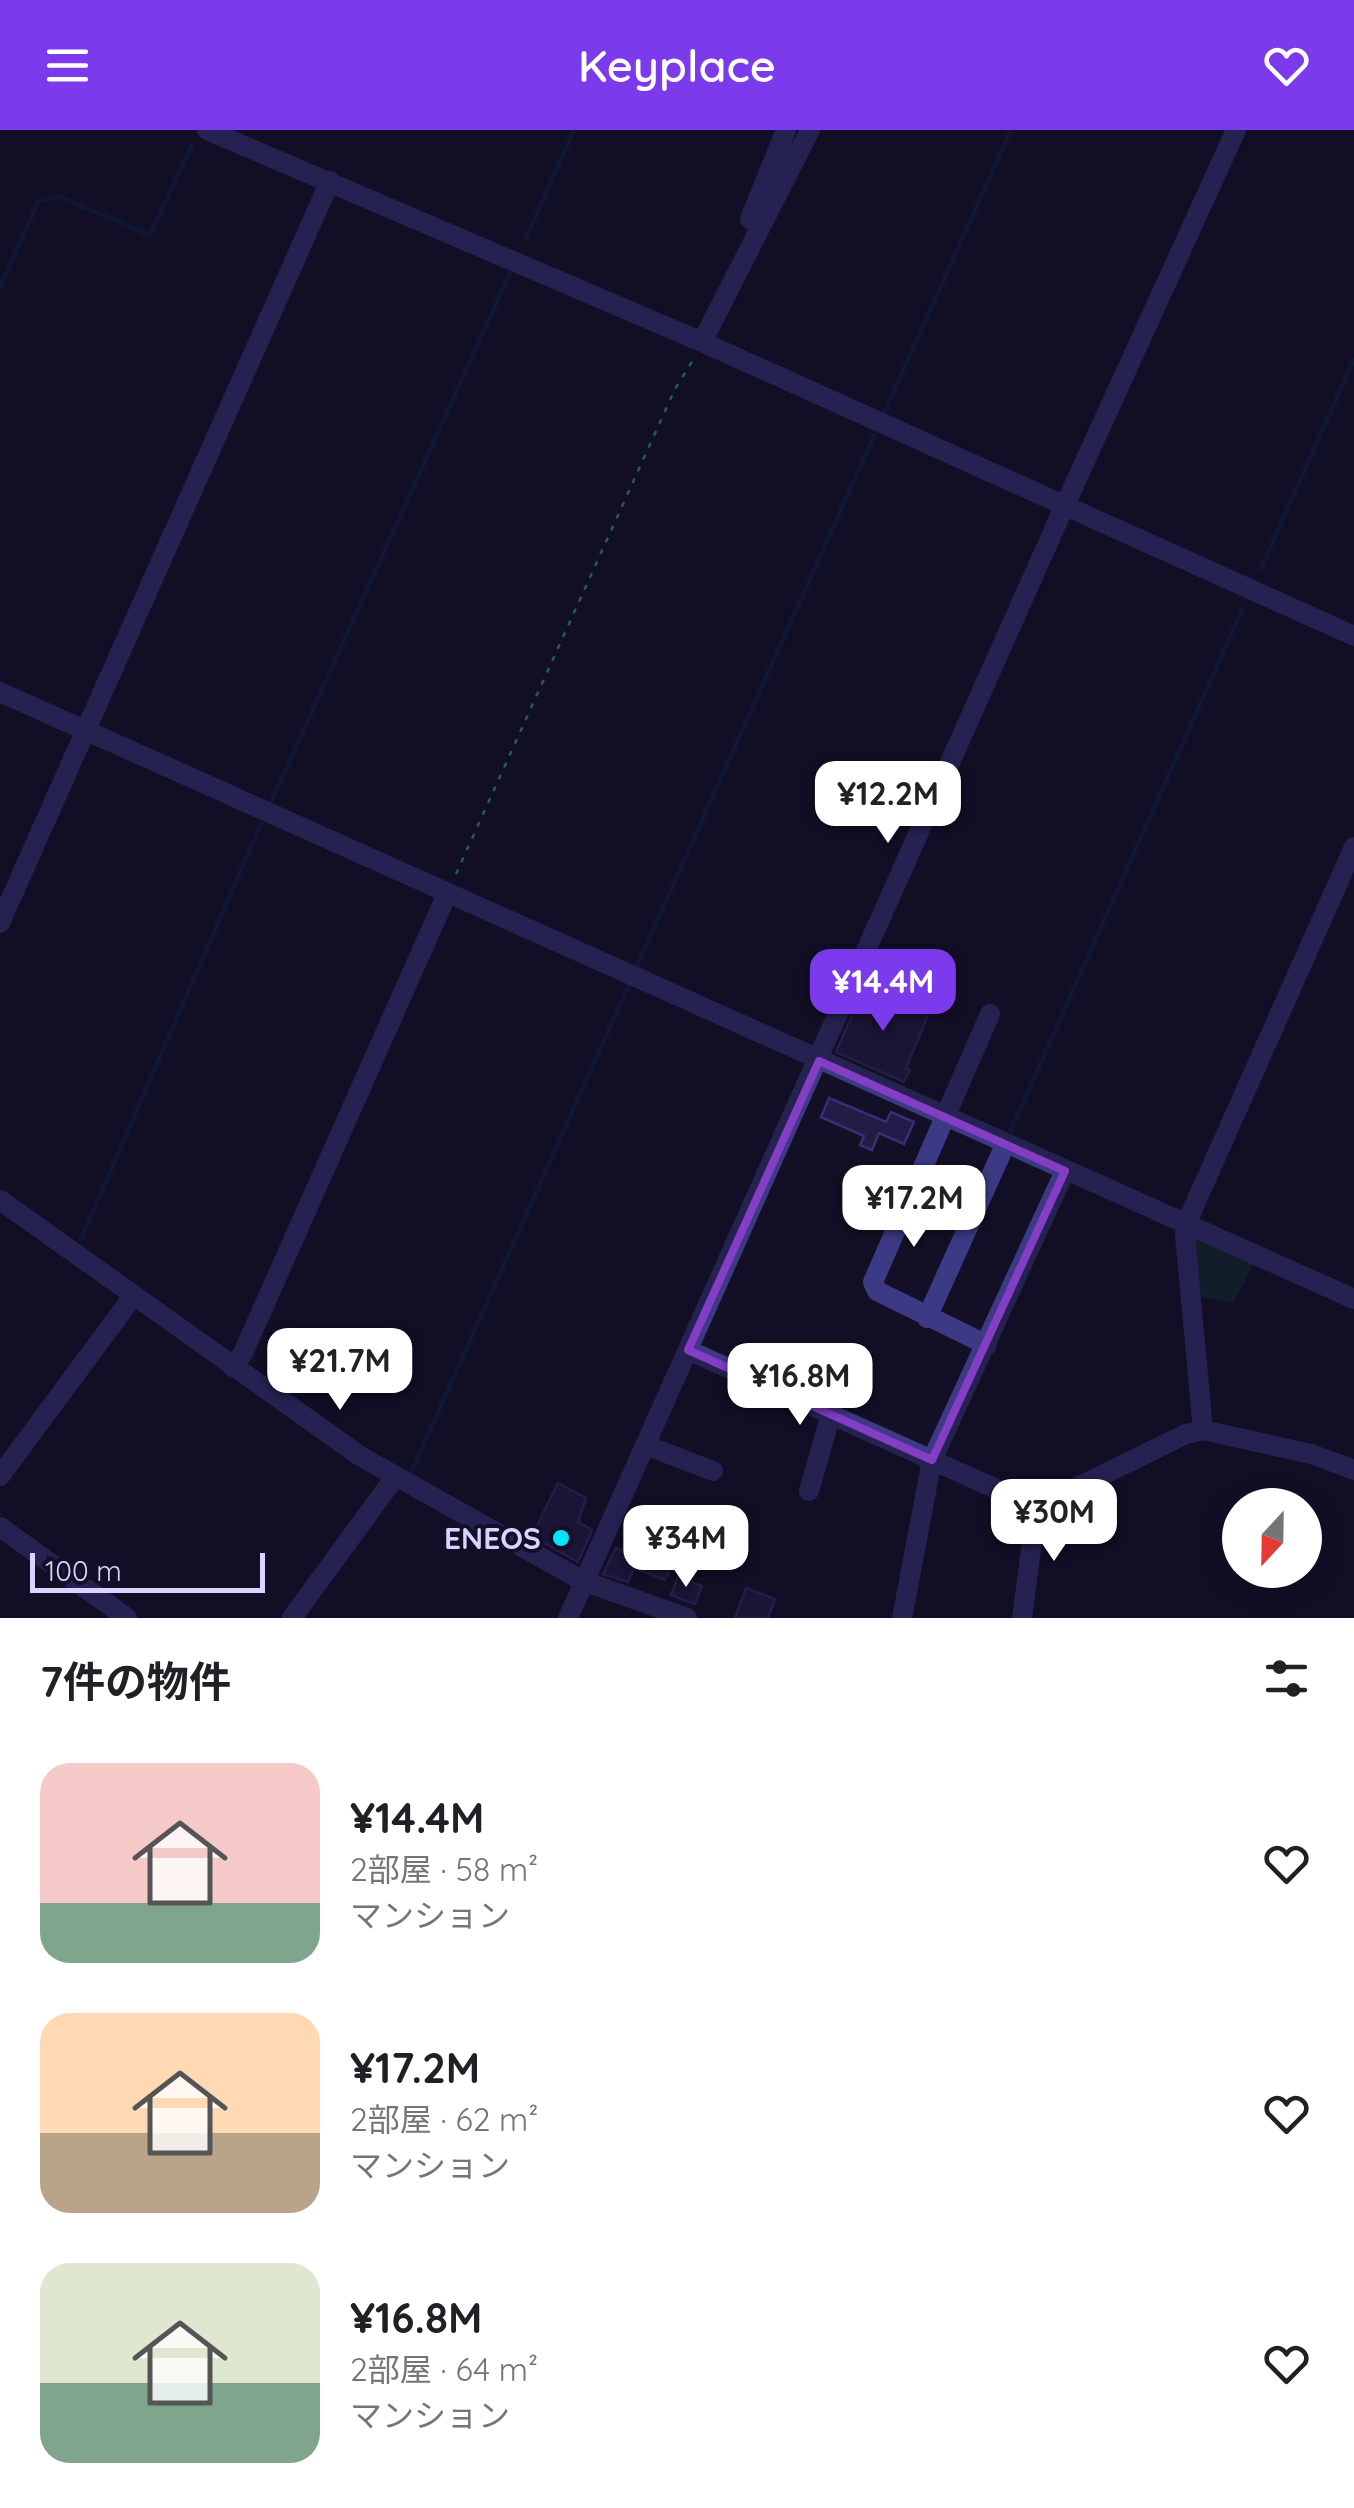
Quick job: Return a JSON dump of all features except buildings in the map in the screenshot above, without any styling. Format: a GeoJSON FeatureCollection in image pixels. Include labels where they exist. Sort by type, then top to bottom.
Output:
{"type":"FeatureCollection","features":[{"type":"Feature","properties":{"kind":"street"},"geometry":{"type":"LineString","coordinates":[[702,342],[709,311],[786,130]]}},
{"type":"Feature","properties":{"kind":"street"},"geometry":{"type":"LineString","coordinates":[[702,342],[810,130]]}},
{"type":"Feature","properties":{"kind":"street"},"geometry":{"type":"LineString","coordinates":[[568,1618],[1236,130]]}},
{"type":"Feature","properties":{"kind":"street"},"geometry":{"type":"LineString","coordinates":[[220,132],[702,342],[1354,636]]}},
{"type":"Feature","properties":{"kind":"street"},"geometry":{"type":"LineString","coordinates":[[0,922],[330,181]]}},
{"type":"Feature","properties":{"kind":"street"},"geometry":{"type":"LineString","coordinates":[[0,692],[1354,1298]]}},
{"type":"Feature","properties":{"kind":"street"},"geometry":{"type":"LineString","coordinates":[[1203,1430],[1187,1222],[1354,846]]}},
{"type":"Feature","properties":{"kind":"street"},"geometry":{"type":"LineString","coordinates":[[234,1366],[244,1353],[447,894]]}},
{"type":"Feature","properties":{"kind":"street"},"geometry":{"type":"LineString","coordinates":[[987,1344],[877,1291],[873,1282],[990,1014]]}},
{"type":"Feature","properties":{"kind":"street"},"geometry":{"type":"LineString","coordinates":[[927,1318],[1006,1144]]}},
{"type":"Feature","properties":{"kind":"street"},"geometry":{"type":"LineString","coordinates":[[902,1618],[932,1460],[1065,1171]]}},
{"type":"Feature","properties":{"kind":"street"},"geometry":{"type":"LineString","coordinates":[[0,1200],[312,1424],[394,1476],[583,1582],[687,1618]]}},
{"type":"Feature","properties":{"kind":"street"},"geometry":{"type":"LineString","coordinates":[[0,1476],[134,1295]]}},
{"type":"Feature","properties":{"kind":"street"},"geometry":{"type":"LineString","coordinates":[[688,1350],[1037,1504],[1073,1491],[1186,1434],[1203,1430],[1312,1454],[1354,1470]]}},
{"type":"Feature","properties":{"kind":"street"},"geometry":{"type":"LineString","coordinates":[[809,1491],[831,1414]]}},
{"type":"Feature","properties":{"kind":"street"},"geometry":{"type":"LineString","coordinates":[[645,1445],[713,1471]]}},
{"type":"Feature","properties":{"kind":"street"},"geometry":{"type":"LineString","coordinates":[[292,1618],[394,1476]]}},
{"type":"Feature","properties":{"kind":"street"},"geometry":{"type":"LineString","coordinates":[[1022,1618],[1037,1504]]}},
{"type":"Feature","properties":{"kind":"street"},"geometry":{"type":"LineString","coordinates":[[0,1527],[127,1618]]}},
{"type":"Feature","properties":{"kind":"path"},"geometry":{"type":"LineString","coordinates":[[447,894],[675,389],[702,342]]}},
{"type":"Feature","properties":{"kind":"highlighted area"},"geometry":{"type":"Polygon","coordinates":[[[819,1061],[1065,1171],[932,1460],[688,1350],[819,1061]]]}},
{"type":"Feature","properties":{"kind":"green space"},"geometry":{"type":"Polygon","coordinates":[[[1194,1234],[1255,1262],[1233,1303],[1195,1296],[1194,1234]]]}},
{"type":"Feature","properties":{"kind":"waterway"},"geometry":{"type":"LineString","coordinates":[[526,238],[574,130]]}},
{"type":"Feature","properties":{"kind":"waterway"},"geometry":{"type":"LineString","coordinates":[[885,411],[1011,130]]}},
{"type":"Feature","properties":{"kind":"waterway"},"geometry":{"type":"LineString","coordinates":[[0,287],[39,200],[60,197],[150,235],[192,145]]}},
{"type":"Feature","properties":{"kind":"waterway"},"geometry":{"type":"LineString","coordinates":[[272,800],[510,273]]}},
{"type":"Feature","properties":{"kind":"waterway"},"geometry":{"type":"LineString","coordinates":[[1261,568],[1354,359]]}},
{"type":"Feature","properties":{"kind":"waterway"},"geometry":{"type":"LineString","coordinates":[[635,970],[874,436]]}},
{"type":"Feature","properties":{"kind":"waterway"},"geometry":{"type":"LineString","coordinates":[[1011,1130],[1242,610]]}},
{"type":"Feature","properties":{"kind":"waterway"},"geometry":{"type":"LineString","coordinates":[[81,1239],[261,824]]}},
{"type":"Feature","properties":{"kind":"waterway"},"geometry":{"type":"LineString","coordinates":[[410,1475],[631,980]]}},
{"type":"Feature","properties":{"kind":"place","name":"ENEOS"},"geometry":{"type":"Point","coordinates":[561,1538]}}]}
